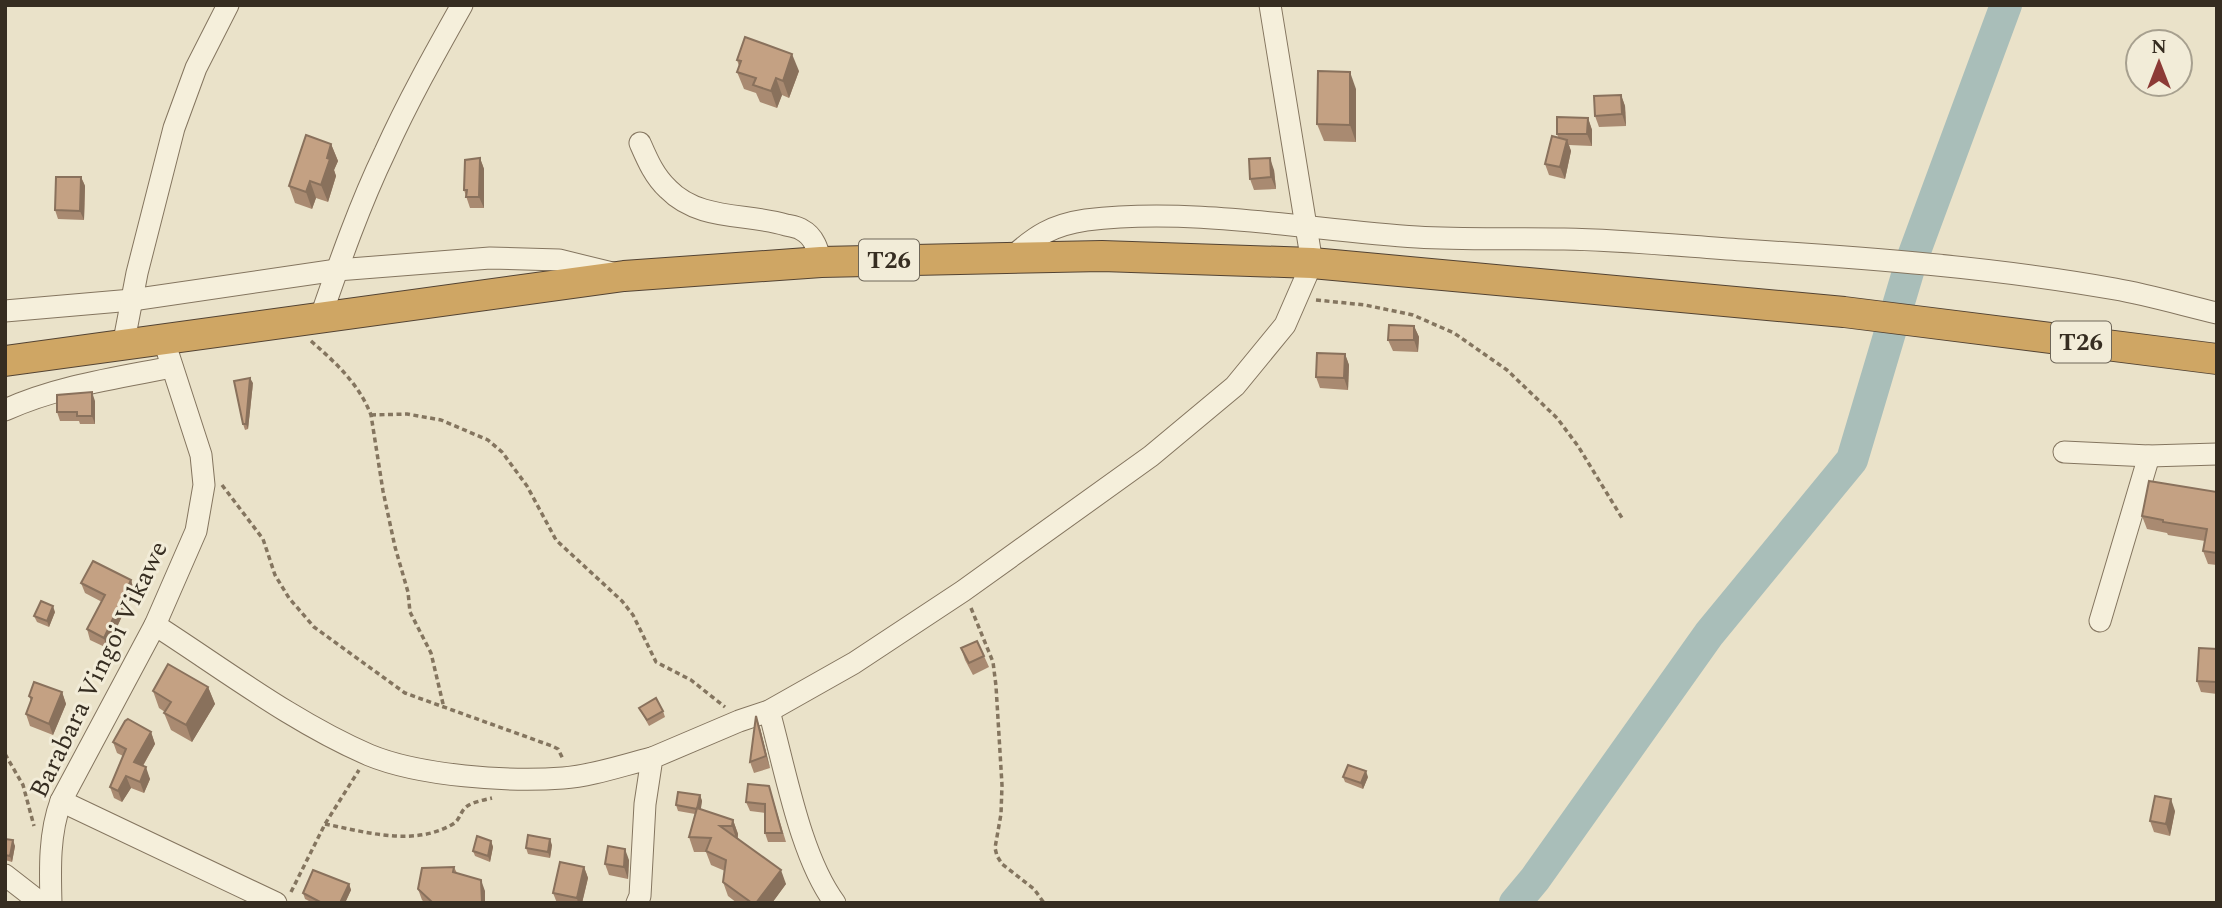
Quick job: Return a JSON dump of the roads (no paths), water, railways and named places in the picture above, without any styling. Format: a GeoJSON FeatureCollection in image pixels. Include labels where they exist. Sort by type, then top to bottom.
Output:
{"type":"FeatureCollection","features":[{"type":"Feature","properties":{"kind":"highway","name":"T26"},"geometry":{"type":"LineString","coordinates":[[5,361],[123,346],[168,354],[290,321],[624,276],[821,262],[1102,256],[1312,263],[1778,306],[2217,359]]}},
{"type":"Feature","properties":{"kind":"street"},"geometry":{"type":"LineString","coordinates":[[123,346],[174,128],[196,68],[228,5]]}},
{"type":"Feature","properties":{"kind":"street"},"geometry":{"type":"LineString","coordinates":[[321,316],[383,155],[418,82],[462,5]]}},
{"type":"Feature","properties":{"kind":"street"},"geometry":{"type":"LineString","coordinates":[[155,625],[303,720],[369,755],[453,776],[565,778],[652,758],[739,720],[769,710],[854,663],[963,591],[1151,456],[1235,386],[1285,325],[1312,263],[1270,5]]}},
{"type":"Feature","properties":{"kind":"street"},"geometry":{"type":"LineString","coordinates":[[640,142],[652,170],[668,190],[677,196],[694,207],[715,213],[773,221],[803,230],[816,244],[821,262]]}},
{"type":"Feature","properties":{"kind":"street"},"geometry":{"type":"LineString","coordinates":[[1011,258],[1031,239],[1051,228],[1083,221],[1126,217],[1176,218],[1307,225],[1417,237],[1566,239],[1925,264],[1994,271],[2118,290],[2217,313]]}},
{"type":"Feature","properties":{"kind":"street"},"geometry":{"type":"LineString","coordinates":[[5,311],[132,300],[337,270],[490,258],[559,260],[624,276]]}},
{"type":"Feature","properties":{"kind":"street"},"geometry":{"type":"LineString","coordinates":[[5,410],[168,354]]}},
{"type":"Feature","properties":{"kind":"street","name":"Barabara Vingoi Vikawe"},"geometry":{"type":"LineString","coordinates":[[51,903],[51,852],[61,801],[155,625],[196,531],[204,485],[201,455],[168,354]]}},
{"type":"Feature","properties":{"kind":"street"},"geometry":{"type":"LineString","coordinates":[[2064,452],[2149,456],[2217,454]]}},
{"type":"Feature","properties":{"kind":"street"},"geometry":{"type":"LineString","coordinates":[[2100,621],[2149,456]]}},
{"type":"Feature","properties":{"kind":"street"},"geometry":{"type":"LineString","coordinates":[[769,710],[806,847],[835,903]]}},
{"type":"Feature","properties":{"kind":"street"},"geometry":{"type":"LineString","coordinates":[[644,901],[645,804],[652,758]]}},
{"type":"Feature","properties":{"kind":"street"},"geometry":{"type":"LineString","coordinates":[[61,801],[276,903]]}},
{"type":"Feature","properties":{"kind":"street"},"geometry":{"type":"LineString","coordinates":[[5,875],[41,903]]}},
{"type":"Feature","properties":{"kind":"waterway"},"geometry":{"type":"LineString","coordinates":[[1515,903],[1535,879],[1709,634],[1852,460],[1911,262],[2006,5]]}}]}
